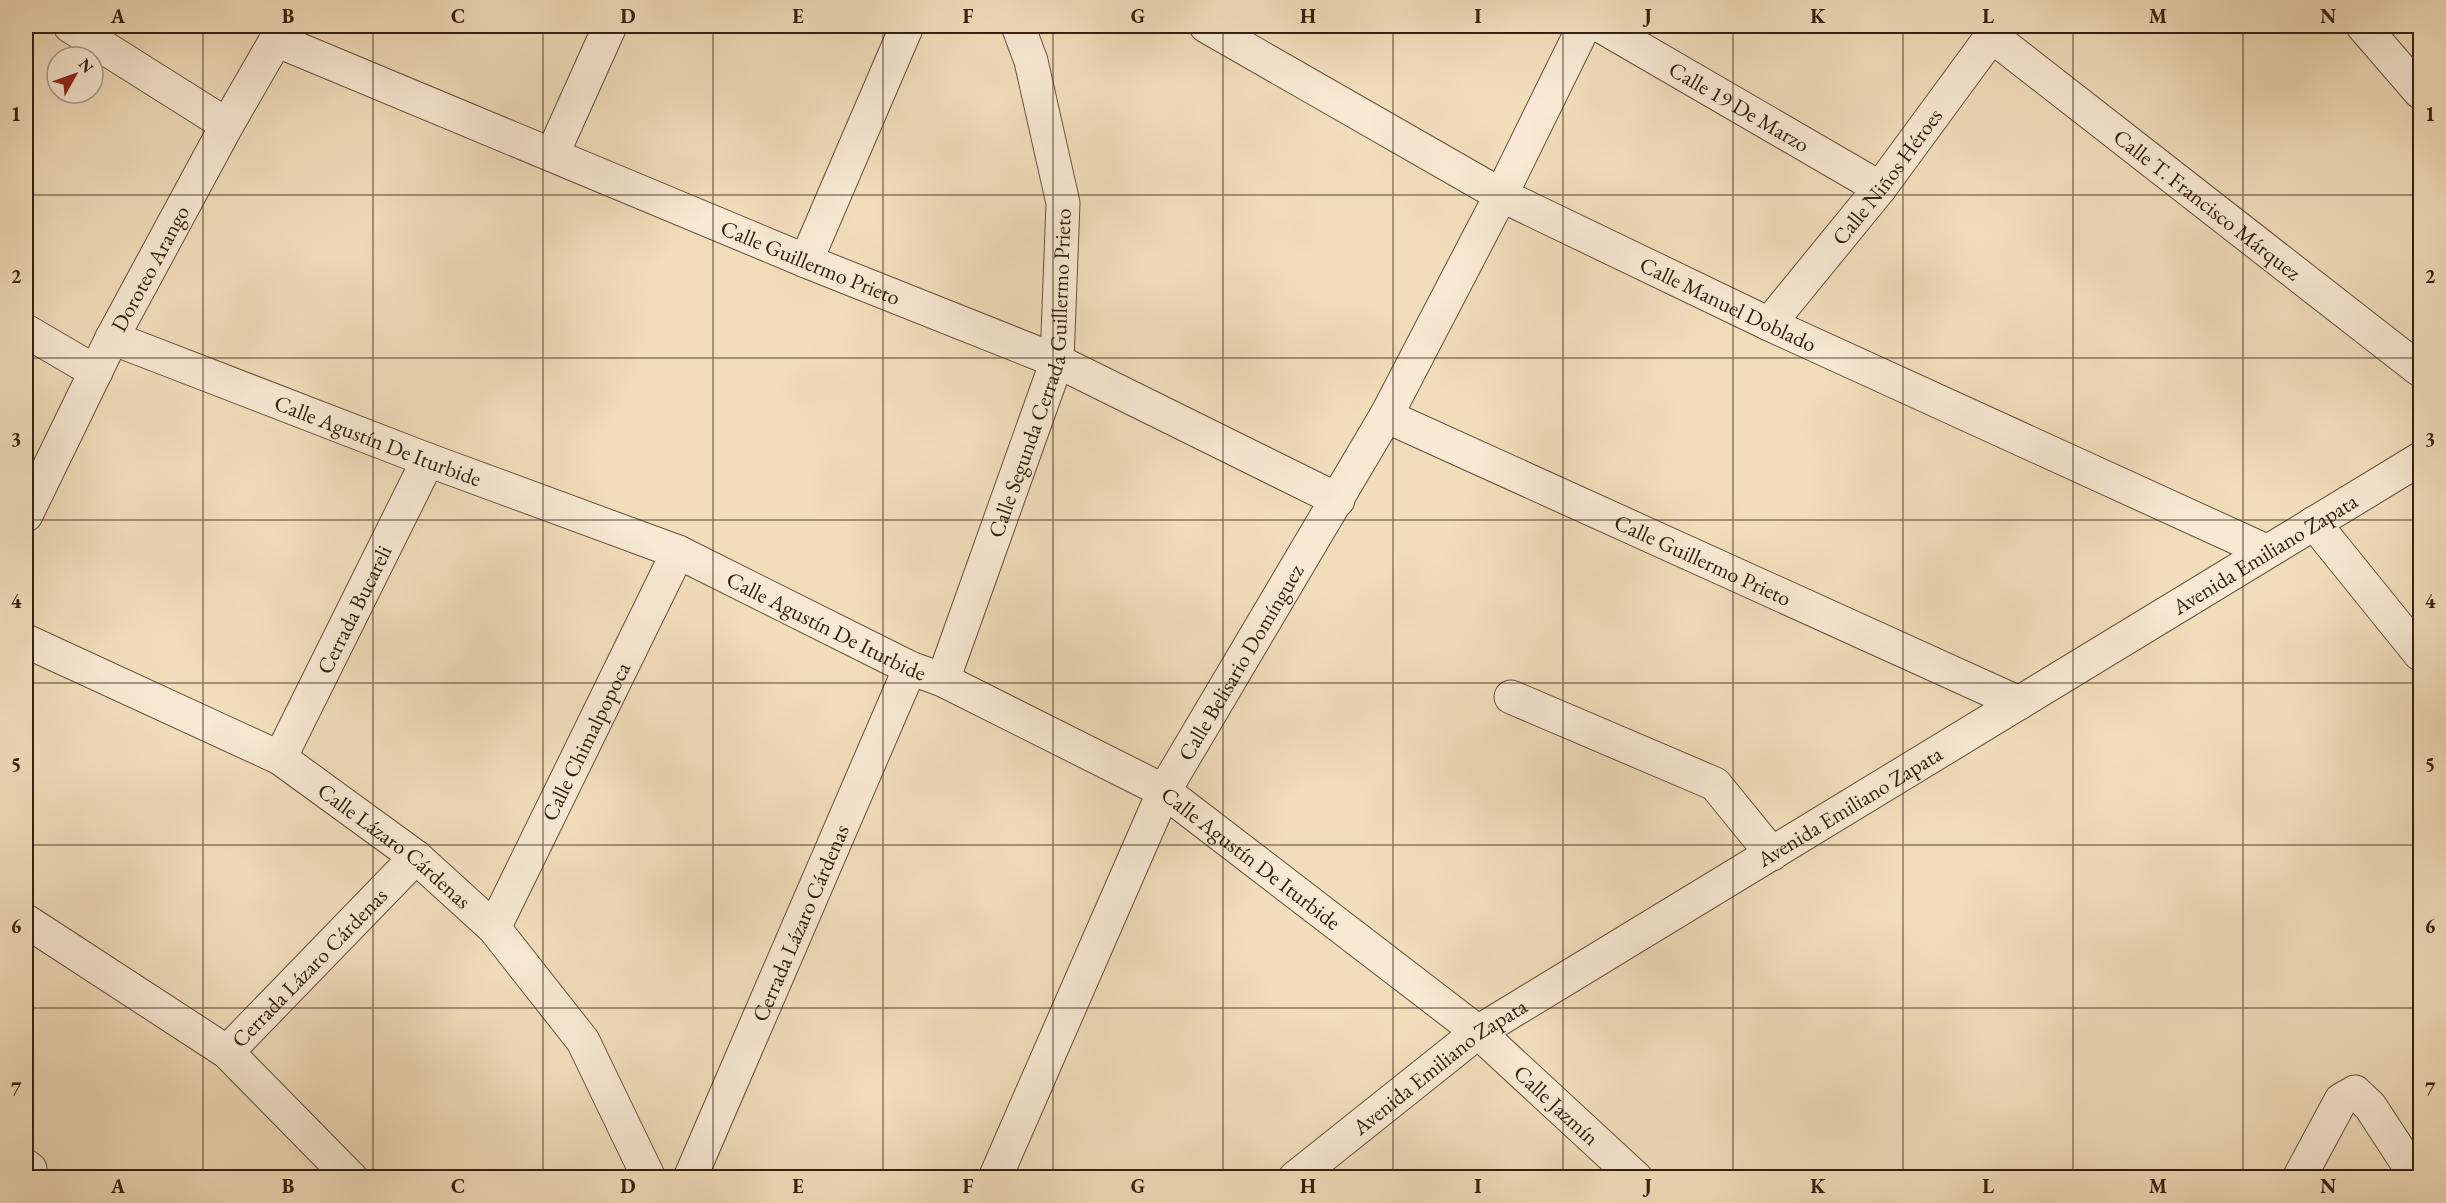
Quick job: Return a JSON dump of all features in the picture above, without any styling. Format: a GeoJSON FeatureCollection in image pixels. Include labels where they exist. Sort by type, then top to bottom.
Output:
{"type":"FeatureCollection","features":[{"type":"Feature","properties":{"kind":"street"},"geometry":{"type":"LineString","coordinates":[[70,26],[226,125]]}},
{"type":"Feature","properties":{"kind":"street"},"geometry":{"type":"LineString","coordinates":[[552,155],[610,26]]}},
{"type":"Feature","properties":{"kind":"street"},"geometry":{"type":"LineString","coordinates":[[806,261],[907,26]]}},
{"type":"Feature","properties":{"kind":"street","name":"Calle Segunda Cerrada Guillermo Prieto"},"geometry":{"type":"LineString","coordinates":[[943,680],[1057,361],[1063,202],[1031,61],[1018,26]]}},
{"type":"Feature","properties":{"kind":"street","name":"Calle Manuel Doblado"},"geometry":{"type":"LineString","coordinates":[[1206,26],[1501,195],[1769,324],[2266,551]]}},
{"type":"Feature","properties":{"kind":"street","name":"Calle Belisario Domínguez"},"geometry":{"type":"LineString","coordinates":[[995,1178],[1164,791],[1386,416],[1501,195],[1584,26]]}},
{"type":"Feature","properties":{"kind":"street","name":"Calle 19 De Marzo"},"geometry":{"type":"LineString","coordinates":[[1601,26],[1880,188]]}},
{"type":"Feature","properties":{"kind":"street"},"geometry":{"type":"LineString","coordinates":[[2363,26],[2421,92]]}},
{"type":"Feature","properties":{"kind":"street","name":"Calle Niños Héroes"},"geometry":{"type":"LineString","coordinates":[[1769,324],[1880,188],[1996,31]]}},
{"type":"Feature","properties":{"kind":"street","name":"Calle T. Francisco Márquez"},"geometry":{"type":"LineString","coordinates":[[1996,31],[2421,370]]}},
{"type":"Feature","properties":{"kind":"street","name":"Doroteo Arango"},"geometry":{"type":"LineString","coordinates":[[26,515],[112,338],[226,125],[280,33]]}},
{"type":"Feature","properties":{"kind":"street","name":"Calle Guillermo Prieto"},"geometry":{"type":"LineString","coordinates":[[280,33],[552,155],[806,261],[1057,361],[1338,500]]}},
{"type":"Feature","properties":{"kind":"street"},"geometry":{"type":"LineString","coordinates":[[26,331],[96,372]]}},
{"type":"Feature","properties":{"kind":"street","name":"Calle Agustín De Iturbide"},"geometry":{"type":"LineString","coordinates":[[112,338],[428,460],[678,552],[910,668],[943,680],[1164,791],[1478,1032]]}},
{"type":"Feature","properties":{"kind":"street","name":"Calle Guillermo Prieto"},"geometry":{"type":"LineString","coordinates":[[1386,416],[2019,703]]}},
{"type":"Feature","properties":{"kind":"street","name":"Avenida Emiliano Zapata"},"geometry":{"type":"LineString","coordinates":[[1295,1178],[1478,1032],[2266,551],[2421,459]]}},
{"type":"Feature","properties":{"kind":"street","name":"Cerrada Bucareli"},"geometry":{"type":"LineString","coordinates":[[280,758],[428,460]]}},
{"type":"Feature","properties":{"kind":"street"},"geometry":{"type":"LineString","coordinates":[[2314,523],[2421,654]]}},
{"type":"Feature","properties":{"kind":"street","name":"Calle Chimalpopoca"},"geometry":{"type":"LineString","coordinates":[[494,928],[678,552]]}},
{"type":"Feature","properties":{"kind":"street","name":"Calle Lázaro Cárdenas"},"geometry":{"type":"LineString","coordinates":[[26,641],[280,758],[417,857],[494,928],[584,1041],[649,1178]]}},
{"type":"Feature","properties":{"kind":"street","name":"Cerrada Lázaro Cárdenas"},"geometry":{"type":"LineString","coordinates":[[690,1178],[910,668]]}},
{"type":"Feature","properties":{"kind":"street"},"geometry":{"type":"LineString","coordinates":[[1511,696],[1715,784],[1772,854]]}},
{"type":"Feature","properties":{"kind":"street","name":"Cerrada Lázaro Cárdenas"},"geometry":{"type":"LineString","coordinates":[[227,1052],[417,857]]}},
{"type":"Feature","properties":{"kind":"street"},"geometry":{"type":"LineString","coordinates":[[26,921],[227,1052],[351,1178]]}},
{"type":"Feature","properties":{"kind":"street","name":"Calle Jazmín"},"geometry":{"type":"LineString","coordinates":[[1478,1032],[1636,1178]]}},
{"type":"Feature","properties":{"kind":"street"},"geometry":{"type":"LineString","coordinates":[[2299,1178],[2341,1100],[2355,1092],[2370,1106],[2417,1178]]}}]}
